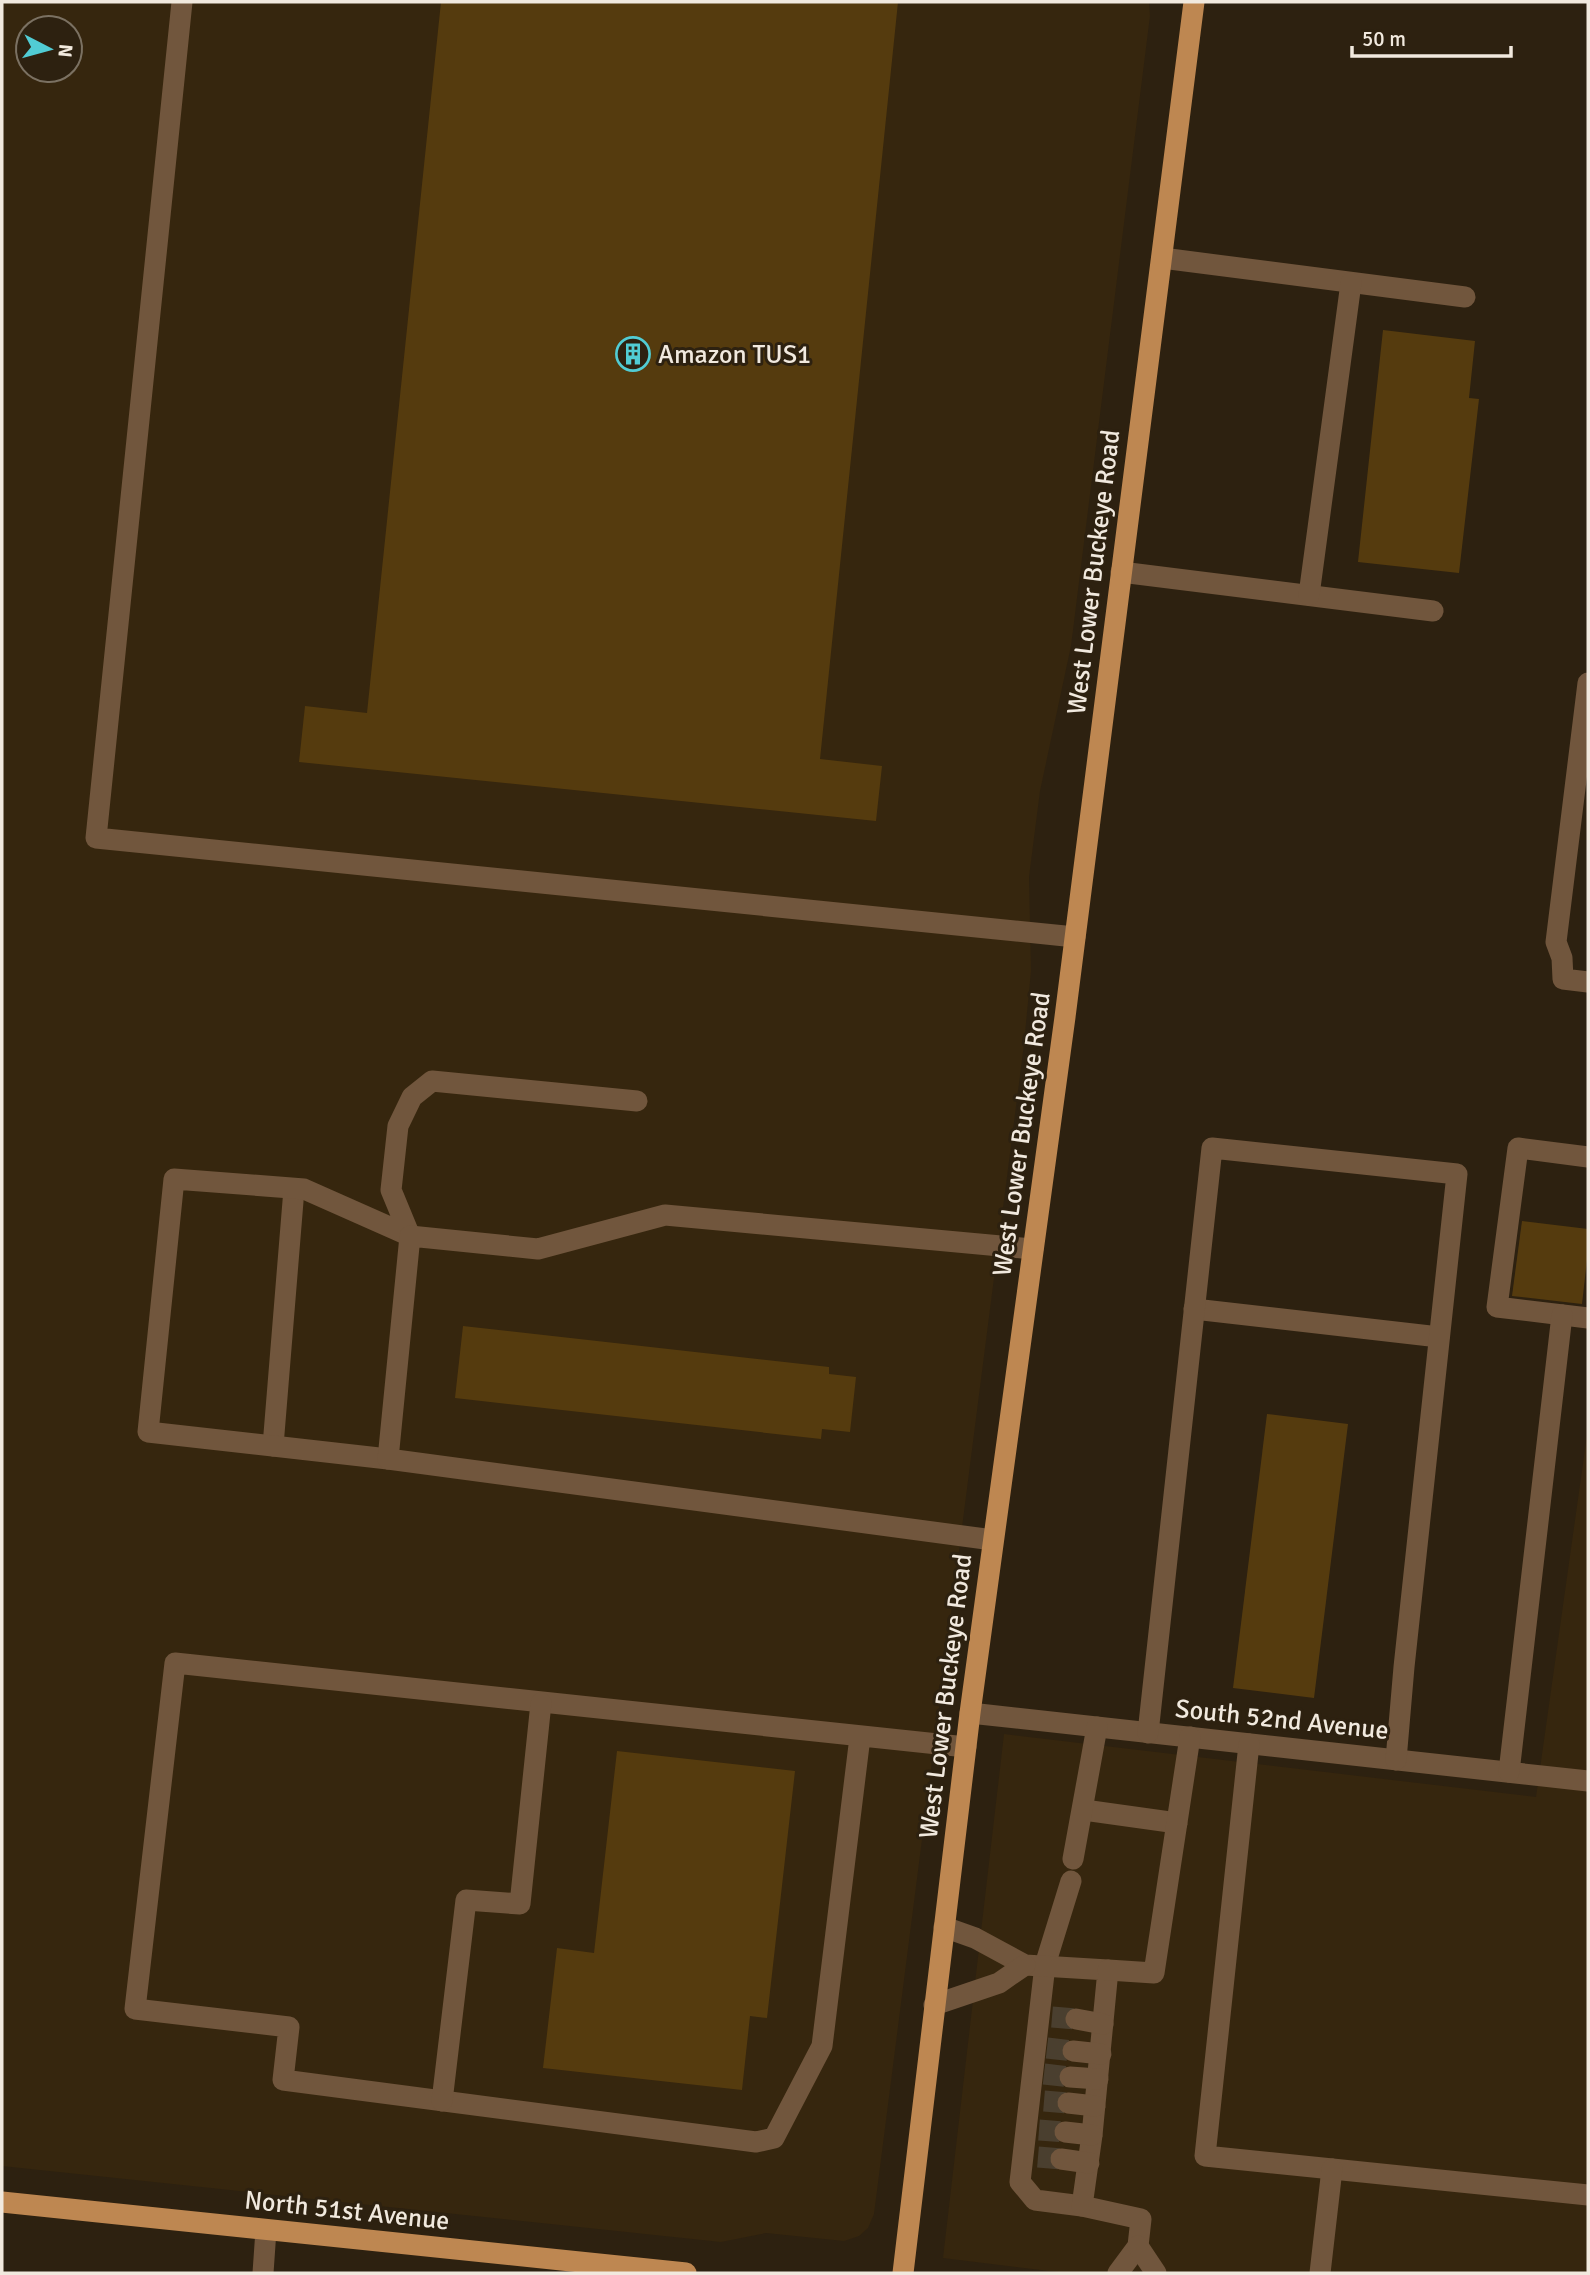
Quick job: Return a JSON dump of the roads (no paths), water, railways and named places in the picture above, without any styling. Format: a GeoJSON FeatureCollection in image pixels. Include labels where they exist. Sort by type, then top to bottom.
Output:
{"type":"FeatureCollection","features":[{"type":"Feature","properties":{"kind":"main road","name":"West Lower Buckeye Road"},"geometry":{"type":"LineString","coordinates":[[903,2273],[970,1713],[1075,937],[1194,2]]}},
{"type":"Feature","properties":{"kind":"main road","name":"North 51st Avenue"},"geometry":{"type":"LineString","coordinates":[[2,2202],[686,2273]]}},
{"type":"Feature","properties":{"kind":"street"},"geometry":{"type":"LineString","coordinates":[[182,2],[96,838],[1075,937]]}},
{"type":"Feature","properties":{"kind":"street"},"geometry":{"type":"LineString","coordinates":[[1161,258],[1465,297]]}},
{"type":"Feature","properties":{"kind":"street"},"geometry":{"type":"LineString","coordinates":[[1309,595],[1350,283]]}},
{"type":"Feature","properties":{"kind":"street"},"geometry":{"type":"LineString","coordinates":[[1122,572],[1433,611]]}},
{"type":"Feature","properties":{"kind":"street"},"geometry":{"type":"LineString","coordinates":[[1588,683],[1556,942],[1562,958],[1563,979],[1588,982]]}},
{"type":"Feature","properties":{"kind":"street"},"geometry":{"type":"LineString","coordinates":[[388,1459],[410,1236],[391,1190],[398,1126],[412,1097],[432,1081],[637,1101]]}},
{"type":"Feature","properties":{"kind":"street"},"geometry":{"type":"LineString","coordinates":[[1149,1733],[1212,1148],[1457,1174],[1396,1760]]}},
{"type":"Feature","properties":{"kind":"street"},"geometry":{"type":"LineString","coordinates":[[1588,1157],[1518,1148],[1497,1307],[1588,1318]]}},
{"type":"Feature","properties":{"kind":"street"},"geometry":{"type":"LineString","coordinates":[[993,1540],[388,1459],[148,1432],[174,1179],[304,1189],[410,1236],[538,1249],[665,1215],[1033,1249]]}},
{"type":"Feature","properties":{"kind":"street"},"geometry":{"type":"LineString","coordinates":[[273,1446],[294,1189]]}},
{"type":"Feature","properties":{"kind":"street"},"geometry":{"type":"LineString","coordinates":[[1195,1309],[1439,1337]]}},
{"type":"Feature","properties":{"kind":"street"},"geometry":{"type":"LineString","coordinates":[[1509,1772],[1562,1315]]}},
{"type":"Feature","properties":{"kind":"street"},"geometry":{"type":"LineString","coordinates":[[860,1737],[822,2046],[774,2138],[756,2142],[283,2080],[289,2027],[135,2008],[175,1663],[966,1747]]}},
{"type":"Feature","properties":{"kind":"street"},"geometry":{"type":"LineString","coordinates":[[442,2101],[467,1900],[520,1904],[541,1703]]}},
{"type":"Feature","properties":{"kind":"street","name":"South 52nd Avenue"},"geometry":{"type":"LineString","coordinates":[[970,1713],[1588,1781]]}},
{"type":"Feature","properties":{"kind":"street"},"geometry":{"type":"LineString","coordinates":[[1073,1859],[1097,1727]]}},
{"type":"Feature","properties":{"kind":"street"},"geometry":{"type":"LineString","coordinates":[[944,1927],[1035,1965],[1154,1973],[1189,1737]]}},
{"type":"Feature","properties":{"kind":"street"},"geometry":{"type":"LineString","coordinates":[[1250,1744],[1205,2156],[1588,2195]]}},
{"type":"Feature","properties":{"kind":"street"},"geometry":{"type":"LineString","coordinates":[[1084,1810],[1177,1823]]}},
{"type":"Feature","properties":{"kind":"street"},"geometry":{"type":"LineString","coordinates":[[1071,1881],[1035,1965],[1045,2017],[1031,2156],[1020,2182],[1035,2200],[1082,2206],[1141,2219],[1138,2246],[1118,2273]]}},
{"type":"Feature","properties":{"kind":"street"},"geometry":{"type":"LineString","coordinates":[[934,2005],[999,1983],[1035,1965]]}},
{"type":"Feature","properties":{"kind":"street"},"geometry":{"type":"LineString","coordinates":[[1082,2206],[1089,2164],[1108,1970]]}},
{"type":"Feature","properties":{"kind":"street"},"geometry":{"type":"LineString","coordinates":[[1076,2019],[1103,2024]]}},
{"type":"Feature","properties":{"kind":"street"},"geometry":{"type":"LineString","coordinates":[[1073,2051],[1101,2054]]}},
{"type":"Feature","properties":{"kind":"street"},"geometry":{"type":"LineString","coordinates":[[1070,2077],[1098,2079]]}},
{"type":"Feature","properties":{"kind":"street"},"geometry":{"type":"LineString","coordinates":[[1068,2103],[1095,2106]]}},
{"type":"Feature","properties":{"kind":"street"},"geometry":{"type":"LineString","coordinates":[[1065,2132],[1092,2135]]}},
{"type":"Feature","properties":{"kind":"street"},"geometry":{"type":"LineString","coordinates":[[1061,2159],[1089,2164]]}},
{"type":"Feature","properties":{"kind":"street"},"geometry":{"type":"LineString","coordinates":[[1320,2273],[1332,2169]]}},
{"type":"Feature","properties":{"kind":"street"},"geometry":{"type":"LineString","coordinates":[[263,2273],[267,2230]]}},
{"type":"Feature","properties":{"kind":"street"},"geometry":{"type":"LineString","coordinates":[[1138,2246],[1156,2273]]}},
{"type":"Feature","properties":{"kind":"tunnel"},"geometry":{"type":"LineString","coordinates":[[1052,2017],[1076,2019]]}},
{"type":"Feature","properties":{"kind":"tunnel"},"geometry":{"type":"LineString","coordinates":[[1047,2048],[1073,2051]]}},
{"type":"Feature","properties":{"kind":"tunnel"},"geometry":{"type":"LineString","coordinates":[[1044,2074],[1070,2077]]}},
{"type":"Feature","properties":{"kind":"tunnel"},"geometry":{"type":"LineString","coordinates":[[1044,2101],[1068,2103]]}},
{"type":"Feature","properties":{"kind":"tunnel"},"geometry":{"type":"LineString","coordinates":[[1039,2130],[1065,2132]]}},
{"type":"Feature","properties":{"kind":"tunnel"},"geometry":{"type":"LineString","coordinates":[[1038,2157],[1061,2159]]}},
{"type":"Feature","properties":{"kind":"place","name":"Amazon TUS1"},"geometry":{"type":"Point","coordinates":[633,354]}}]}
